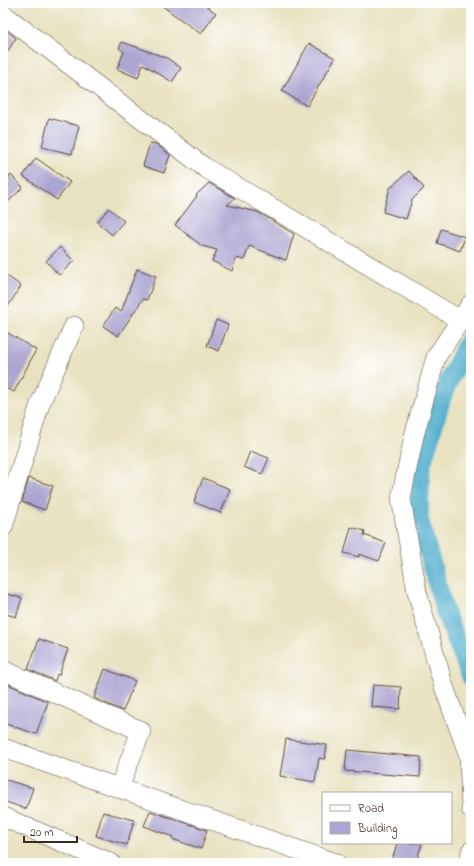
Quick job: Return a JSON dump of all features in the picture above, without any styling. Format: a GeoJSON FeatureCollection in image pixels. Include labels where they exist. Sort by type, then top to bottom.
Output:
{"type":"FeatureCollection","features":[{"type":"Feature","properties":{"kind":"street"},"geometry":{"type":"LineString","coordinates":[[3,14],[204,167],[460,320]]}},
{"type":"Feature","properties":{"kind":"street"},"geometry":{"type":"LineString","coordinates":[[471,304],[436,357],[414,436],[401,498],[417,592],[443,684],[469,756],[471,809]]}},
{"type":"Feature","properties":{"kind":"street"},"geometry":{"type":"LineString","coordinates":[[3,526],[40,404],[74,326]]}},
{"type":"Feature","properties":{"kind":"street"},"geometry":{"type":"LineString","coordinates":[[3,670],[141,730],[119,788]]}},
{"type":"Feature","properties":{"kind":"street"},"geometry":{"type":"LineString","coordinates":[[3,748],[336,863]]}},
{"type":"Feature","properties":{"kind":"street"},"geometry":{"type":"LineString","coordinates":[[3,817],[111,863]]}},
{"type":"Feature","properties":{"kind":"street"},"geometry":{"type":"LineString","coordinates":[[469,863],[471,851]]}},
{"type":"Feature","properties":{"kind":"building"},"geometry":{"type":"Polygon","coordinates":[[[158,3],[202,3],[216,13],[201,34],[158,3]]]}},
{"type":"Feature","properties":{"kind":"building"},"geometry":{"type":"Polygon","coordinates":[[[3,28],[16,38],[3,59],[3,28]]]}},
{"type":"Feature","properties":{"kind":"building"},"geometry":{"type":"Polygon","coordinates":[[[122,42],[167,58],[181,68],[172,82],[143,64],[138,78],[117,69],[124,52],[119,48],[122,42]]]}},
{"type":"Feature","properties":{"kind":"building"},"geometry":{"type":"Polygon","coordinates":[[[309,43],[335,58],[307,106],[282,91],[309,43]]]}},
{"type":"Feature","properties":{"kind":"building"},"geometry":{"type":"Polygon","coordinates":[[[49,118],[79,126],[72,154],[42,147],[49,118]]]}},
{"type":"Feature","properties":{"kind":"building"},"geometry":{"type":"Polygon","coordinates":[[[150,143],[156,144],[170,155],[164,173],[143,166],[150,143]]]}},
{"type":"Feature","properties":{"kind":"building"},"geometry":{"type":"Polygon","coordinates":[[[36,158],[70,182],[57,200],[23,176],[36,158]]]}},
{"type":"Feature","properties":{"kind":"building"},"geometry":{"type":"Polygon","coordinates":[[[409,171],[424,188],[412,200],[406,219],[383,212],[390,188],[409,171]]]}},
{"type":"Feature","properties":{"kind":"building"},"geometry":{"type":"Polygon","coordinates":[[[11,175],[23,187],[3,207],[3,182],[11,175]]]}},
{"type":"Feature","properties":{"kind":"building"},"geometry":{"type":"Polygon","coordinates":[[[209,183],[235,198],[227,205],[258,212],[294,234],[286,260],[249,246],[244,260],[236,258],[232,271],[212,261],[217,250],[202,246],[175,225],[197,196],[196,195],[209,183]]]}},
{"type":"Feature","properties":{"kind":"building"},"geometry":{"type":"Polygon","coordinates":[[[109,208],[124,221],[112,235],[97,222],[109,208]]]}},
{"type":"Feature","properties":{"kind":"building"},"geometry":{"type":"Polygon","coordinates":[[[441,229],[465,237],[460,251],[437,243],[441,229]]]}},
{"type":"Feature","properties":{"kind":"building"},"geometry":{"type":"Polygon","coordinates":[[[60,247],[74,261],[59,275],[46,261],[60,247]]]}},
{"type":"Feature","properties":{"kind":"building"},"geometry":{"type":"Polygon","coordinates":[[[137,269],[156,276],[147,300],[143,299],[118,336],[103,326],[115,308],[121,312],[137,269]]]}},
{"type":"Feature","properties":{"kind":"building"},"geometry":{"type":"Polygon","coordinates":[[[3,273],[21,286],[3,314],[3,273]]]}},
{"type":"Feature","properties":{"kind":"building"},"geometry":{"type":"Polygon","coordinates":[[[216,320],[228,325],[219,351],[207,346],[216,320]]]}},
{"type":"Feature","properties":{"kind":"building"},"geometry":{"type":"Polygon","coordinates":[[[3,330],[36,350],[14,392],[3,387],[3,330]]]}},
{"type":"Feature","properties":{"kind":"building"},"geometry":{"type":"Polygon","coordinates":[[[250,451],[269,458],[262,474],[244,467],[250,451]]]}},
{"type":"Feature","properties":{"kind":"building"},"geometry":{"type":"Polygon","coordinates":[[[29,478],[53,486],[45,510],[22,502],[29,478]]]}},
{"type":"Feature","properties":{"kind":"building"},"geometry":{"type":"Polygon","coordinates":[[[203,478],[230,489],[221,513],[194,502],[203,478]]]}},
{"type":"Feature","properties":{"kind":"building"},"geometry":{"type":"Polygon","coordinates":[[[351,527],[365,531],[364,535],[386,543],[379,561],[359,554],[359,557],[344,553],[351,527]]]}},
{"type":"Feature","properties":{"kind":"building"},"geometry":{"type":"Polygon","coordinates":[[[3,593],[22,598],[16,617],[3,613],[3,593]]]}},
{"type":"Feature","properties":{"kind":"building"},"geometry":{"type":"Polygon","coordinates":[[[39,639],[68,649],[59,675],[57,674],[55,681],[28,669],[39,639]]]}},
{"type":"Feature","properties":{"kind":"building"},"geometry":{"type":"Polygon","coordinates":[[[105,669],[135,681],[123,711],[94,698],[105,669]]]}},
{"type":"Feature","properties":{"kind":"building"},"geometry":{"type":"Polygon","coordinates":[[[3,682],[48,702],[36,734],[3,723],[3,682]]]}},
{"type":"Feature","properties":{"kind":"building"},"geometry":{"type":"Polygon","coordinates":[[[373,685],[401,687],[400,709],[371,707],[373,685]]]}},
{"type":"Feature","properties":{"kind":"building"},"geometry":{"type":"Polygon","coordinates":[[[286,739],[327,745],[325,759],[319,758],[315,782],[280,776],[286,739]]]}},
{"type":"Feature","properties":{"kind":"building"},"geometry":{"type":"Polygon","coordinates":[[[347,750],[421,757],[420,777],[345,771],[347,750]]]}},
{"type":"Feature","properties":{"kind":"building"},"geometry":{"type":"Polygon","coordinates":[[[3,779],[33,788],[26,809],[3,801],[3,779]]]}},
{"type":"Feature","properties":{"kind":"building"},"geometry":{"type":"Polygon","coordinates":[[[150,811],[207,830],[201,849],[172,839],[173,837],[144,826],[150,811]]]}},
{"type":"Feature","properties":{"kind":"building"},"geometry":{"type":"Polygon","coordinates":[[[103,812],[134,820],[127,845],[96,836],[103,812]]]}},
{"type":"Feature","properties":{"kind":"building"},"geometry":{"type":"Polygon","coordinates":[[[397,844],[422,844],[416,863],[403,863],[392,860],[397,844]]]}},
{"type":"Feature","properties":{"kind":"waterway"},"geometry":{"type":"LineString","coordinates":[[471,335],[444,391],[421,467],[419,518],[445,612],[471,677]]}}]}
